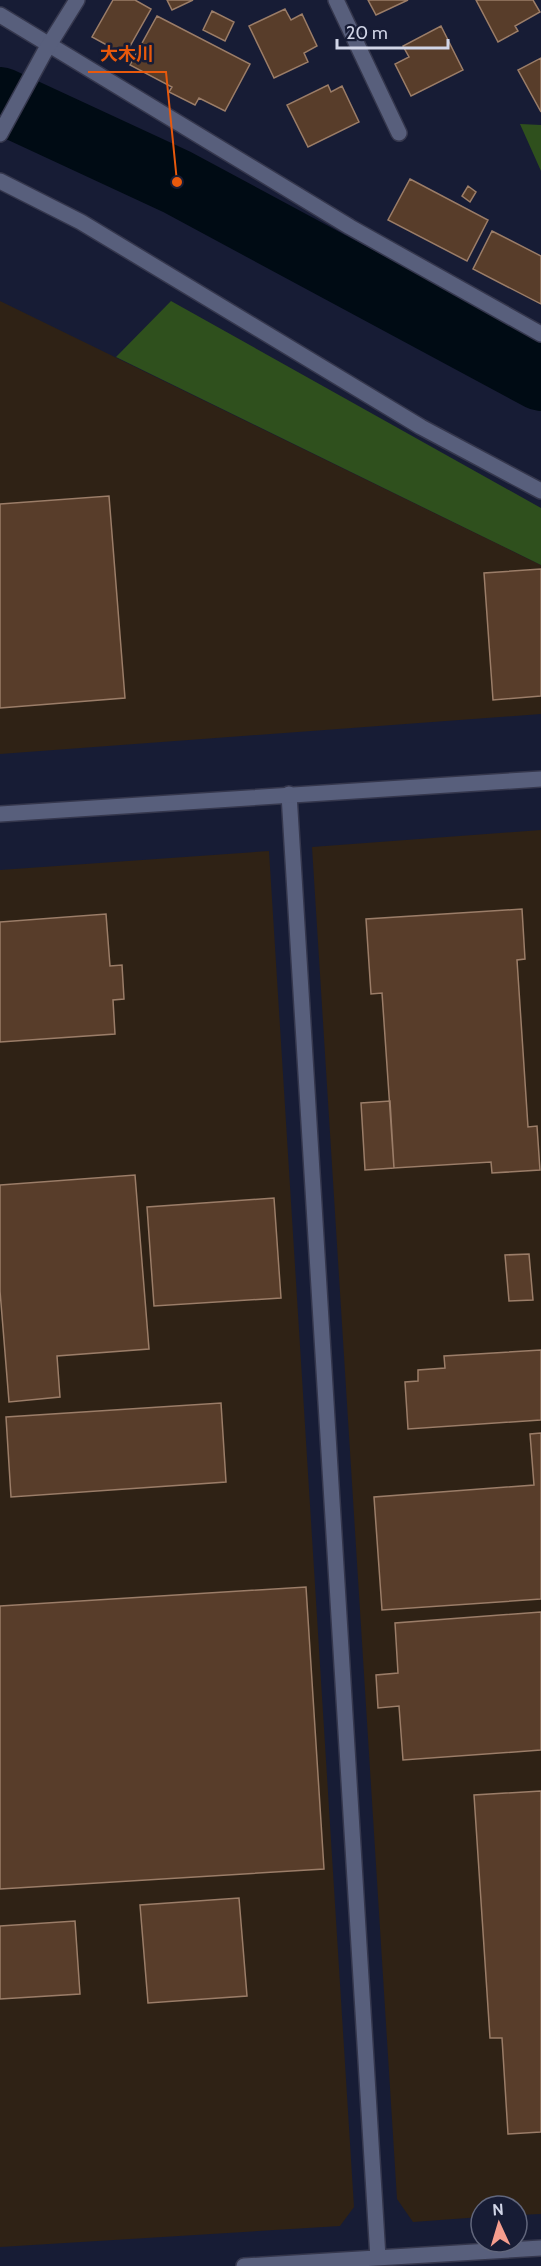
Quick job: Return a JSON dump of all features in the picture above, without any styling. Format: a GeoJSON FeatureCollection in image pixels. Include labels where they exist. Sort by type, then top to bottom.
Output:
{"type":"FeatureCollection","features":[{"type":"Feature","properties":{"kind":"street"},"geometry":{"type":"LineString","coordinates":[[0,134],[46,49],[77,0]]}},
{"type":"Feature","properties":{"kind":"street"},"geometry":{"type":"LineString","coordinates":[[336,0],[399,133]]}},
{"type":"Feature","properties":{"kind":"street"},"geometry":{"type":"LineString","coordinates":[[0,15],[46,49],[350,227],[541,334]]}},
{"type":"Feature","properties":{"kind":"street"},"geometry":{"type":"LineString","coordinates":[[0,181],[81,222],[421,427],[541,490]]}},
{"type":"Feature","properties":{"kind":"street"},"geometry":{"type":"LineString","coordinates":[[0,814],[541,779]]}},
{"type":"Feature","properties":{"kind":"street"},"geometry":{"type":"LineString","coordinates":[[289,794],[378,2258]]}},
{"type":"Feature","properties":{"kind":"street"},"geometry":{"type":"LineString","coordinates":[[244,2266],[541,2248]]}},
{"type":"Feature","properties":{"kind":"shaded area"},"geometry":{"type":"Polygon","coordinates":[[[0,301],[541,565],[541,714],[0,754],[0,301]]]}},
{"type":"Feature","properties":{"kind":"shaded area"},"geometry":{"type":"Polygon","coordinates":[[[541,830],[541,2214],[529,2214],[529,2194],[469,2194],[469,2218],[413,2222],[397,2199],[312,847],[541,830]]]}},
{"type":"Feature","properties":{"kind":"shaded area"},"geometry":{"type":"Polygon","coordinates":[[[269,851],[354,2207],[340,2226],[0,2247],[0,870],[269,851]]]}},
{"type":"Feature","properties":{"kind":"green space"},"geometry":{"type":"Polygon","coordinates":[[[520,124],[541,125],[541,171],[520,124]]]}},
{"type":"Feature","properties":{"kind":"green space"},"geometry":{"type":"Polygon","coordinates":[[[171,301],[541,508],[541,565],[116,357],[171,301]]]}},
{"type":"Feature","properties":{"kind":"building"},"geometry":{"type":"Polygon","coordinates":[[[113,0],[135,0],[151,9],[125,55],[92,37],[113,0]]]}},
{"type":"Feature","properties":{"kind":"building"},"geometry":{"type":"Polygon","coordinates":[[[167,0],[193,0],[172,10],[167,0]]]}},
{"type":"Feature","properties":{"kind":"building"},"geometry":{"type":"Polygon","coordinates":[[[368,0],[408,0],[376,15],[368,0]]]}},
{"type":"Feature","properties":{"kind":"building"},"geometry":{"type":"Polygon","coordinates":[[[476,0],[533,0],[540,12],[515,26],[518,31],[498,42],[476,0]]]}},
{"type":"Feature","properties":{"kind":"building"},"geometry":{"type":"Polygon","coordinates":[[[285,9],[291,20],[302,14],[317,46],[304,53],[308,62],[274,78],[249,26],[285,9]]]}},
{"type":"Feature","properties":{"kind":"building"},"geometry":{"type":"Polygon","coordinates":[[[212,11],[234,22],[225,41],[203,30],[212,11]]]}},
{"type":"Feature","properties":{"kind":"building"},"geometry":{"type":"Polygon","coordinates":[[[157,16],[250,64],[225,111],[199,98],[195,105],[169,92],[172,87],[130,65],[157,16]]]}},
{"type":"Feature","properties":{"kind":"building"},"geometry":{"type":"Polygon","coordinates":[[[441,26],[463,70],[411,96],[395,64],[409,57],[403,46],[441,26]]]}},
{"type":"Feature","properties":{"kind":"building"},"geometry":{"type":"Polygon","coordinates":[[[541,58],[541,112],[518,70],[541,58]]]}},
{"type":"Feature","properties":{"kind":"building"},"geometry":{"type":"Polygon","coordinates":[[[328,85],[331,92],[342,86],[359,122],[308,147],[287,105],[328,85]]]}},
{"type":"Feature","properties":{"kind":"building"},"geometry":{"type":"Polygon","coordinates":[[[410,179],[488,220],[467,261],[388,220],[410,179]]]}},
{"type":"Feature","properties":{"kind":"building"},"geometry":{"type":"Polygon","coordinates":[[[468,186],[476,192],[470,202],[462,196],[468,186]]]}},
{"type":"Feature","properties":{"kind":"building"},"geometry":{"type":"Polygon","coordinates":[[[492,231],[541,256],[541,304],[473,269],[492,231]]]}},
{"type":"Feature","properties":{"kind":"building"},"geometry":{"type":"Polygon","coordinates":[[[109,496],[125,698],[0,708],[0,504],[109,496]]]}},
{"type":"Feature","properties":{"kind":"building"},"geometry":{"type":"Polygon","coordinates":[[[541,569],[541,696],[493,700],[484,573],[541,569]]]}},
{"type":"Feature","properties":{"kind":"building"},"geometry":{"type":"Polygon","coordinates":[[[522,909],[525,959],[517,960],[528,1127],[537,1126],[540,1170],[492,1173],[491,1162],[394,1168],[382,993],[371,994],[366,919],[522,909]]]}},
{"type":"Feature","properties":{"kind":"building"},"geometry":{"type":"Polygon","coordinates":[[[106,914],[110,966],[122,965],[124,999],[113,1000],[115,1034],[0,1042],[0,922],[106,914]]]}},
{"type":"Feature","properties":{"kind":"building"},"geometry":{"type":"Polygon","coordinates":[[[390,1101],[394,1168],[365,1170],[361,1103],[390,1101]]]}},
{"type":"Feature","properties":{"kind":"building"},"geometry":{"type":"Polygon","coordinates":[[[135,1175],[149,1349],[57,1356],[60,1397],[9,1402],[0,1291],[0,1185],[135,1175]]]}},
{"type":"Feature","properties":{"kind":"building"},"geometry":{"type":"Polygon","coordinates":[[[274,1198],[281,1298],[154,1306],[147,1207],[274,1198]]]}},
{"type":"Feature","properties":{"kind":"building"},"geometry":{"type":"Polygon","coordinates":[[[529,1254],[533,1300],[509,1301],[505,1255],[529,1254]]]}},
{"type":"Feature","properties":{"kind":"building"},"geometry":{"type":"Polygon","coordinates":[[[541,1350],[541,1420],[408,1429],[405,1382],[418,1381],[418,1370],[445,1368],[444,1356],[541,1350]]]}},
{"type":"Feature","properties":{"kind":"building"},"geometry":{"type":"Polygon","coordinates":[[[221,1403],[226,1482],[11,1497],[6,1417],[221,1403]]]}},
{"type":"Feature","properties":{"kind":"building"},"geometry":{"type":"Polygon","coordinates":[[[541,1433],[541,1599],[382,1610],[374,1497],[534,1485],[530,1434],[541,1433]]]}},
{"type":"Feature","properties":{"kind":"building"},"geometry":{"type":"Polygon","coordinates":[[[306,1587],[324,1869],[0,1889],[0,1606],[306,1587]]]}},
{"type":"Feature","properties":{"kind":"building"},"geometry":{"type":"Polygon","coordinates":[[[541,1612],[541,1750],[403,1760],[399,1706],[378,1708],[376,1675],[398,1673],[395,1623],[541,1612]]]}},
{"type":"Feature","properties":{"kind":"building"},"geometry":{"type":"Polygon","coordinates":[[[541,1791],[541,2132],[508,2134],[502,2038],[490,2038],[474,1795],[541,1791]]]}},
{"type":"Feature","properties":{"kind":"building"},"geometry":{"type":"Polygon","coordinates":[[[239,1898],[247,1996],[148,2003],[140,1905],[239,1898]]]}},
{"type":"Feature","properties":{"kind":"building"},"geometry":{"type":"Polygon","coordinates":[[[75,1921],[80,1994],[0,1999],[0,1926],[75,1921]]]}},
{"type":"Feature","properties":{"kind":"waterway"},"geometry":{"type":"LineString","coordinates":[[0,100],[177,182],[541,378]]}},
{"type":"Feature","properties":{"kind":"place","name":"大木川"},"geometry":{"type":"Point","coordinates":[177,182]}}]}
